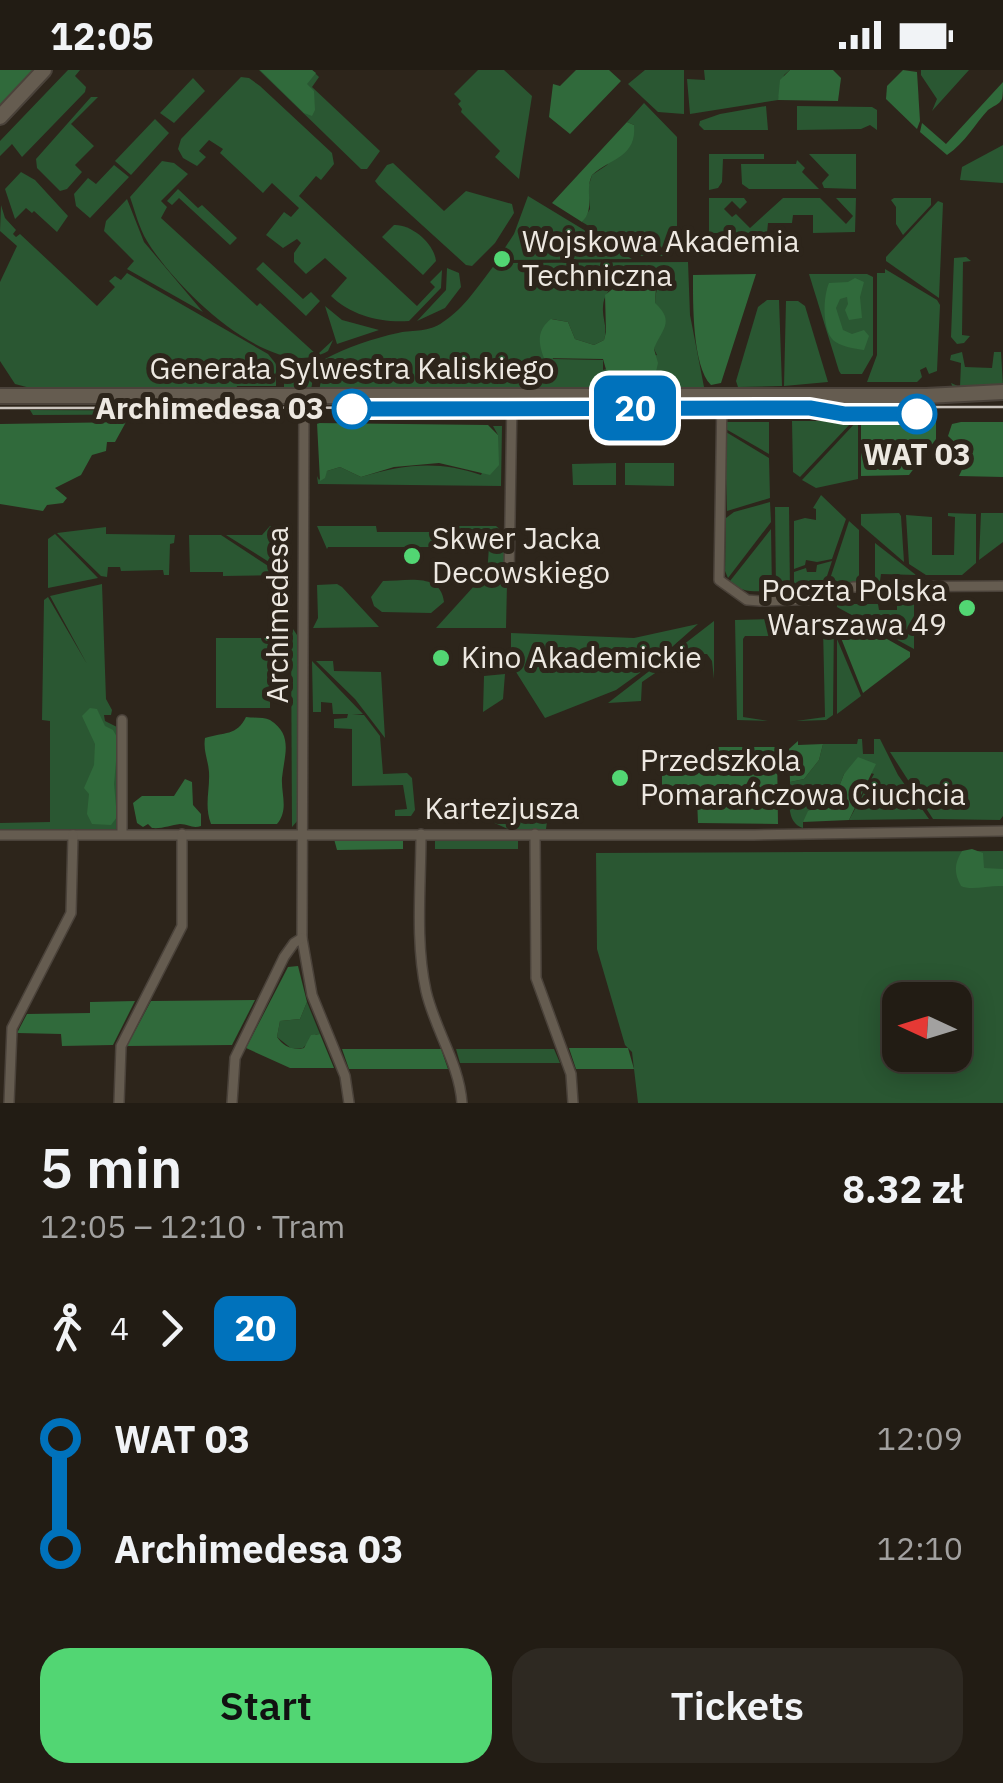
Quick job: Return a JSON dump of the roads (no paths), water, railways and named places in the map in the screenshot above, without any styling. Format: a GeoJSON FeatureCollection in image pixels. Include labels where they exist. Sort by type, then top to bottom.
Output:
{"type":"FeatureCollection","features":[{"type":"Feature","properties":{"kind":"street"},"geometry":{"type":"LineString","coordinates":[[0,116],[44,70]]}},
{"type":"Feature","properties":{"kind":"street","name":"Generała Sylwestra Kaliskiego"},"geometry":{"type":"LineString","coordinates":[[0,396],[944,396],[1003,392]]}},
{"type":"Feature","properties":{"kind":"street","name":"Archimedesa"},"geometry":{"type":"LineString","coordinates":[[304,396],[302,938],[312,995],[345,1076],[349,1103]]}},
{"type":"Feature","properties":{"kind":"street"},"geometry":{"type":"LineString","coordinates":[[509,578],[512,396]]}},
{"type":"Feature","properties":{"kind":"street"},"geometry":{"type":"LineString","coordinates":[[722,396],[719,580],[746,600],[822,599],[848,588],[1003,586]]}},
{"type":"Feature","properties":{"kind":"street"},"geometry":{"type":"LineString","coordinates":[[122,720],[122,834]]}},
{"type":"Feature","properties":{"kind":"street","name":"Kartezjusza"},"geometry":{"type":"LineString","coordinates":[[0,835],[1003,831]]}},
{"type":"Feature","properties":{"kind":"street"},"geometry":{"type":"LineString","coordinates":[[9,1103],[12,1028],[71,913],[73,834]]}},
{"type":"Feature","properties":{"kind":"street"},"geometry":{"type":"LineString","coordinates":[[119,1103],[121,1046],[182,926],[182,834]]}},
{"type":"Feature","properties":{"kind":"street"},"geometry":{"type":"LineString","coordinates":[[421,834],[423,974],[431,1008],[458,1076],[462,1103]]}},
{"type":"Feature","properties":{"kind":"street"},"geometry":{"type":"LineString","coordinates":[[534,834],[536,978],[571,1074],[573,1103]]}},
{"type":"Feature","properties":{"kind":"street"},"geometry":{"type":"LineString","coordinates":[[232,1103],[235,1058],[284,957],[302,938]]}},
{"type":"Feature","properties":{"kind":"tram line"},"geometry":{"type":"LineString","coordinates":[[0,408],[1003,407]]}},
{"type":"Feature","properties":{"kind":"tram line","name":"20"},"geometry":{"type":"LineString","coordinates":[[352,409],[810,408],[844,414],[917,414]]}},
{"type":"Feature","properties":{"kind":"place","name":"Wojskowa Akademia Techniczna"},"geometry":{"type":"Point","coordinates":[502,259]}},
{"type":"Feature","properties":{"kind":"place","name":"Archimedesa 03"},"geometry":{"type":"Point","coordinates":[352,409]}},
{"type":"Feature","properties":{"kind":"place","name":"WAT 03"},"geometry":{"type":"Point","coordinates":[917,414]}},
{"type":"Feature","properties":{"kind":"place","name":"Skwer Jacka Decowskiego"},"geometry":{"type":"Point","coordinates":[412,556]}},
{"type":"Feature","properties":{"kind":"place","name":"Poczta Polska Warszawa 49"},"geometry":{"type":"Point","coordinates":[967,608]}},
{"type":"Feature","properties":{"kind":"place","name":"Kino Akademickie"},"geometry":{"type":"Point","coordinates":[441,658]}},
{"type":"Feature","properties":{"kind":"place","name":"Przedszkola Pomarańczowa Ciuchcia"},"geometry":{"type":"Point","coordinates":[620,778]}}]}
